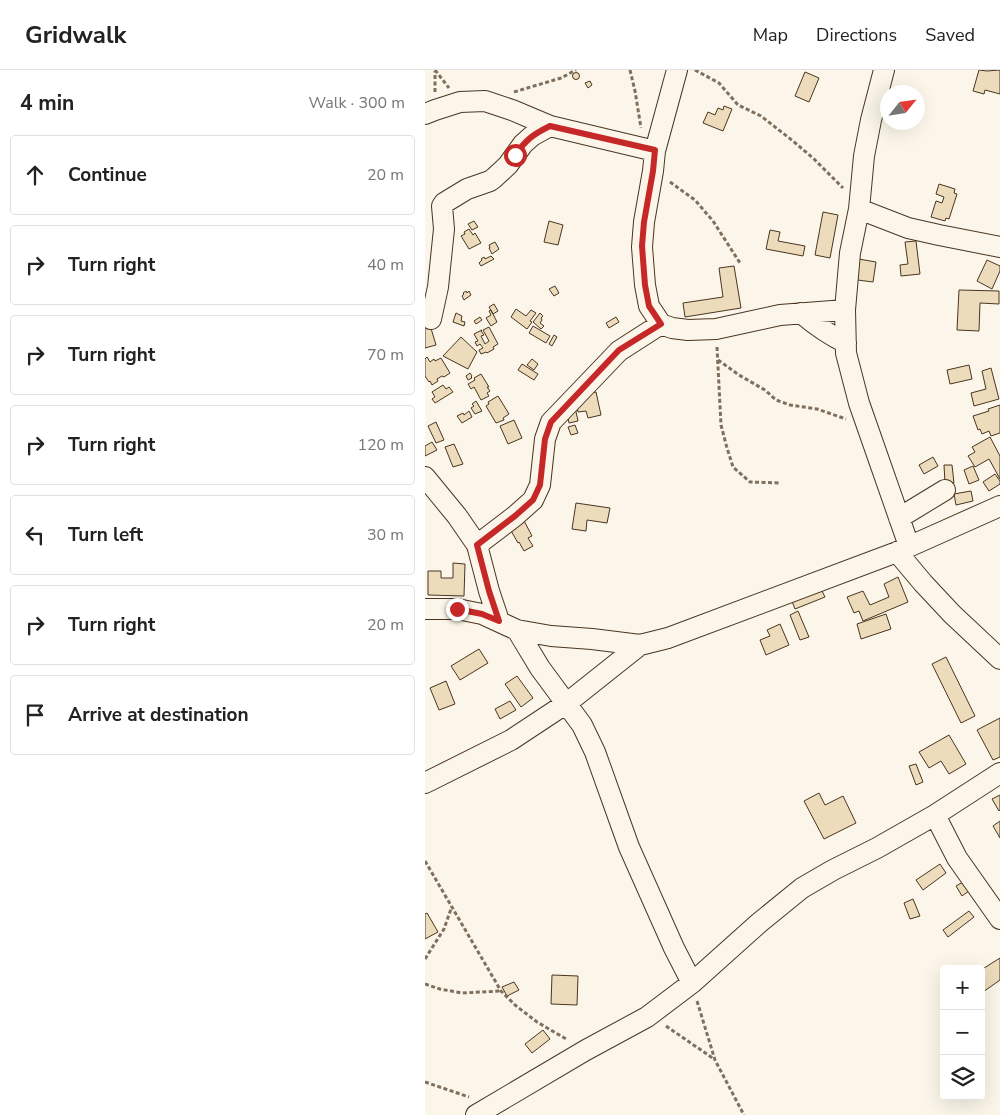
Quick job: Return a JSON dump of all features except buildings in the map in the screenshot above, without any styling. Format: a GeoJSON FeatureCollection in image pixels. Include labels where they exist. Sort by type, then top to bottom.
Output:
{"type":"FeatureCollection","features":[{"type":"Feature","properties":{"kind":"street"},"geometry":{"type":"LineString","coordinates":[[677,70],[649,149],[653,171],[644,222],[642,246],[645,285],[649,306],[661,324],[680,329],[716,329],[780,315],[845,310]]}},
{"type":"Feature","properties":{"kind":"street"},"geometry":{"type":"LineString","coordinates":[[884,70],[864,156],[859,206],[850,253],[845,310],[846,353],[867,427],[899,518],[903,549],[923,583],[952,614],[1000,659]]}},
{"type":"Feature","properties":{"kind":"street"},"geometry":{"type":"LineString","coordinates":[[425,114],[460,102],[485,101],[550,126],[649,149]]}},
{"type":"Feature","properties":{"kind":"street"},"geometry":{"type":"LineString","coordinates":[[431,319],[438,287],[443,240],[442,206],[467,189],[494,178],[508,165],[523,144],[532,136],[550,126]]}},
{"type":"Feature","properties":{"kind":"street"},"geometry":{"type":"LineString","coordinates":[[859,206],[908,228],[1000,247]]}},
{"type":"Feature","properties":{"kind":"street"},"geometry":{"type":"LineString","coordinates":[[801,313],[833,337],[846,343]]}},
{"type":"Feature","properties":{"kind":"street"},"geometry":{"type":"LineString","coordinates":[[477,545],[533,500],[540,485],[545,439],[551,422],[619,350],[661,324]]}},
{"type":"Feature","properties":{"kind":"street"},"geometry":{"type":"LineString","coordinates":[[425,477],[457,516],[477,545],[499,621]]}},
{"type":"Feature","properties":{"kind":"street"},"geometry":{"type":"LineString","coordinates":[[899,518],[945,490]]}},
{"type":"Feature","properties":{"kind":"street"},"geometry":{"type":"LineString","coordinates":[[425,609],[457,609],[482,614],[517,630],[551,636],[639,645],[668,638],[903,549],[1000,506]]}},
{"type":"Feature","properties":{"kind":"street"},"geometry":{"type":"LineString","coordinates":[[517,630],[540,668],[582,724],[595,752],[629,847],[674,948],[692,983]]}},
{"type":"Feature","properties":{"kind":"street"},"geometry":{"type":"LineString","coordinates":[[425,783],[511,740],[567,703],[639,645]]}},
{"type":"Feature","properties":{"kind":"street"},"geometry":{"type":"LineString","coordinates":[[476,1115],[647,1017],[692,983],[759,923],[802,888],[935,815],[1000,773]]}},
{"type":"Feature","properties":{"kind":"street"},"geometry":{"type":"LineString","coordinates":[[935,815],[957,858],[1000,919]]}},
{"type":"Feature","properties":{"kind":"path"},"geometry":{"type":"LineString","coordinates":[[512,92],[561,78],[576,70]]}},
{"type":"Feature","properties":{"kind":"path"},"geometry":{"type":"LineString","coordinates":[[630,70],[649,149]]}},
{"type":"Feature","properties":{"kind":"path"},"geometry":{"type":"LineString","coordinates":[[694,70],[719,83],[738,105],[761,116],[793,141],[814,159],[859,206]]}},
{"type":"Feature","properties":{"kind":"path"},"geometry":{"type":"LineString","coordinates":[[653,171],[695,200],[713,220],[740,263]]}},
{"type":"Feature","properties":{"kind":"path"},"geometry":{"type":"LineString","coordinates":[[716,329],[721,425],[733,466],[750,482],[781,483]]}},
{"type":"Feature","properties":{"kind":"path"},"geometry":{"type":"LineString","coordinates":[[718,360],[765,390],[776,400],[790,405],[837,415],[867,427]]}},
{"type":"Feature","properties":{"kind":"path"},"geometry":{"type":"LineString","coordinates":[[426,863],[501,991],[537,1022],[587,1050]]}},
{"type":"Feature","properties":{"kind":"path"},"geometry":{"type":"LineString","coordinates":[[425,959],[444,929],[452,906]]}},
{"type":"Feature","properties":{"kind":"path"},"geometry":{"type":"LineString","coordinates":[[692,983],[715,1060],[744,1115]]}},
{"type":"Feature","properties":{"kind":"path"},"geometry":{"type":"LineString","coordinates":[[425,984],[462,993],[501,991]]}},
{"type":"Feature","properties":{"kind":"path"},"geometry":{"type":"LineString","coordinates":[[647,1017],[666,1026],[715,1060]]}},
{"type":"Feature","properties":{"kind":"path"},"geometry":{"type":"LineString","coordinates":[[425,1082],[493,1105]]}},
{"type":"Feature","properties":{"kind":"route"},"geometry":{"type":"LineString","coordinates":[[457,609],[482,614],[499,621],[477,545],[533,500],[540,485],[545,439],[551,422],[619,350],[661,324],[649,306],[645,285],[642,246],[655,150],[550,126],[532,136],[515,155]]}}]}
